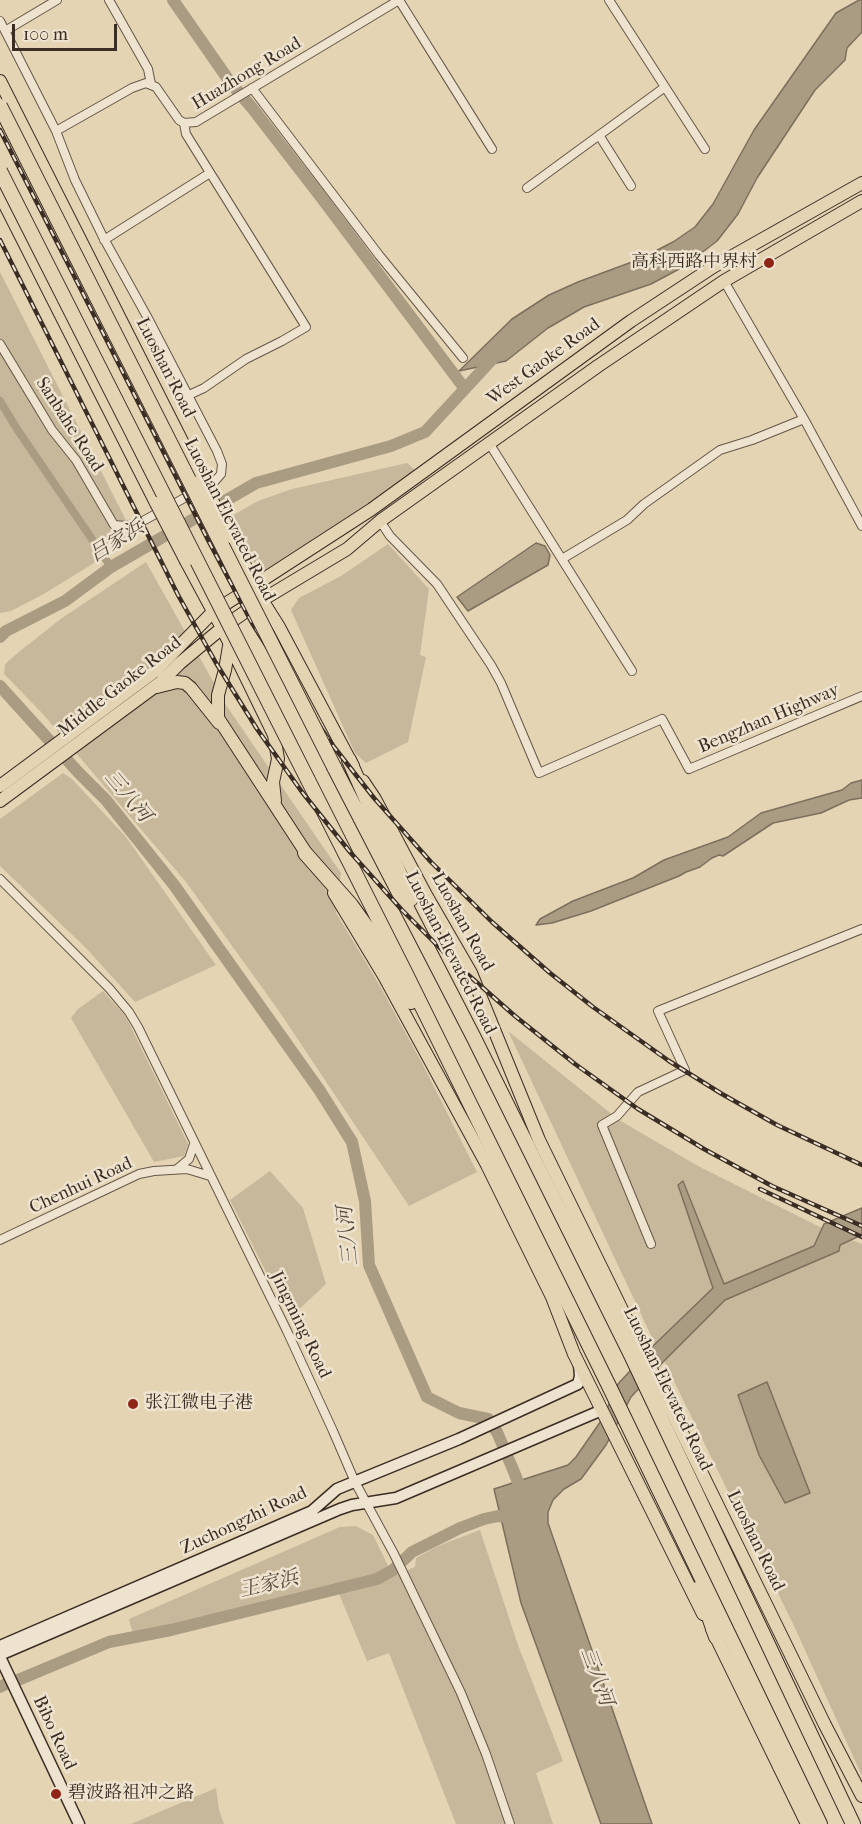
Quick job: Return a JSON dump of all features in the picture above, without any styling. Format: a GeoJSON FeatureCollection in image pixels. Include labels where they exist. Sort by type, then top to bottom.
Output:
{"type":"FeatureCollection","features":[{"type":"Feature","properties":{"kind":"highway","name":"Luoshan Elevated Road"},"geometry":{"type":"LineString","coordinates":[[0,106],[334,767],[651,1382],[853,1824]]}},
{"type":"Feature","properties":{"kind":"highway"},"geometry":{"type":"LineString","coordinates":[[0,171],[405,972],[609,1386],[820,1824]]}},
{"type":"Feature","properties":{"kind":"highway"},"geometry":{"type":"LineString","coordinates":[[349,760],[474,1038]]}},
{"type":"Feature","properties":{"kind":"highway"},"geometry":{"type":"LineString","coordinates":[[305,853],[366,926],[419,1016],[443,1051]]}},
{"type":"Feature","properties":{"kind":"highway"},"geometry":{"type":"LineString","coordinates":[[652,1475],[687,1564],[701,1593],[716,1637]]}},
{"type":"Feature","properties":{"kind":"highway"},"geometry":{"type":"LineString","coordinates":[[820,1750],[862,1821]]}},
{"type":"Feature","properties":{"kind":"main road","name":"Luoshan Road"},"geometry":{"type":"LineString","coordinates":[[0,81],[262,600],[279,627],[349,760],[375,799],[471,974],[527,1113],[635,1350]]}},
{"type":"Feature","properties":{"kind":"main road","name":"West Gaoke Road"},"geometry":{"type":"LineString","coordinates":[[255,584],[372,509],[640,315],[713,267],[862,183]]}},
{"type":"Feature","properties":{"kind":"main road"},"geometry":{"type":"LineString","coordinates":[[0,195],[222,628],[276,743],[279,759],[273,782],[277,808]]}},
{"type":"Feature","properties":{"kind":"main road","name":"West Gaoke Road"},"geometry":{"type":"LineString","coordinates":[[262,600],[347,549],[380,521],[489,442],[724,281],[862,201]]}},
{"type":"Feature","properties":{"kind":"main road","name":"Middle Gaoke Road"},"geometry":{"type":"LineString","coordinates":[[67,745],[154,672],[213,612],[255,584]]}},
{"type":"Feature","properties":{"kind":"main road","name":"Middle Gaoke Road"},"geometry":{"type":"LineString","coordinates":[[0,801],[49,758],[153,688],[222,628],[262,600]]}},
{"type":"Feature","properties":{"kind":"main road"},"geometry":{"type":"LineString","coordinates":[[227,734],[218,718],[217,709],[229,646]]}},
{"type":"Feature","properties":{"kind":"main road"},"geometry":{"type":"LineString","coordinates":[[153,688],[169,683],[185,683],[191,688],[227,734],[361,935],[466,1126],[552,1297],[579,1363],[807,1824]]}},
{"type":"Feature","properties":{"kind":"main road","name":"Middle Gaoke Road"},"geometry":{"type":"LineString","coordinates":[[0,786],[49,758]]}},
{"type":"Feature","properties":{"kind":"main road","name":"Zuchongzhi Road"},"geometry":{"type":"LineString","coordinates":[[0,1646],[312,1510],[337,1489],[459,1439],[578,1384],[579,1363]]}},
{"type":"Feature","properties":{"kind":"main road","name":"Luoshan Road"},"geometry":{"type":"LineString","coordinates":[[651,1382],[862,1797]]}},
{"type":"Feature","properties":{"kind":"main road","name":"Zuchongzhi Road"},"geometry":{"type":"LineString","coordinates":[[0,1656],[340,1509],[365,1502],[396,1498],[602,1410]]}},
{"type":"Feature","properties":{"kind":"main road","name":"Bibo Road"},"geometry":{"type":"LineString","coordinates":[[0,1656],[79,1824]]}},
{"type":"Feature","properties":{"kind":"street"},"geometry":{"type":"LineString","coordinates":[[5,31],[57,0]]}},
{"type":"Feature","properties":{"kind":"street","name":"Huazhong Road"},"geometry":{"type":"LineString","coordinates":[[109,0],[148,69],[151,84],[156,87],[175,116],[184,123],[196,122],[399,0]]}},
{"type":"Feature","properties":{"kind":"street"},"geometry":{"type":"LineString","coordinates":[[399,0],[492,149]]}},
{"type":"Feature","properties":{"kind":"street"},"geometry":{"type":"LineString","coordinates":[[609,0],[705,149]]}},
{"type":"Feature","properties":{"kind":"street"},"geometry":{"type":"LineString","coordinates":[[0,21],[56,131],[104,240],[189,395],[204,388],[246,359],[306,327],[186,134],[184,123]]}},
{"type":"Feature","properties":{"kind":"street"},"geometry":{"type":"LineString","coordinates":[[56,131],[132,88],[146,83],[151,84]]}},
{"type":"Feature","properties":{"kind":"street"},"geometry":{"type":"LineString","coordinates":[[527,188],[665,87]]}},
{"type":"Feature","properties":{"kind":"street"},"geometry":{"type":"LineString","coordinates":[[252,88],[378,255],[463,358]]}},
{"type":"Feature","properties":{"kind":"street"},"geometry":{"type":"LineString","coordinates":[[598,135],[631,186]]}},
{"type":"Feature","properties":{"kind":"street"},"geometry":{"type":"LineString","coordinates":[[104,240],[210,173]]}},
{"type":"Feature","properties":{"kind":"street"},"geometry":{"type":"LineString","coordinates":[[724,281],[862,525]]}},
{"type":"Feature","properties":{"kind":"street","name":"Sanbahe Road"},"geometry":{"type":"LineString","coordinates":[[0,344],[52,430],[79,465],[111,522],[120,527],[143,520],[215,481],[221,474],[220,458],[189,395]]}},
{"type":"Feature","properties":{"kind":"street"},"geometry":{"type":"LineString","coordinates":[[562,559],[627,520],[644,504],[720,450],[804,419]]}},
{"type":"Feature","properties":{"kind":"street"},"geometry":{"type":"LineString","coordinates":[[489,442],[632,671]]}},
{"type":"Feature","properties":{"kind":"street","name":"Bengzhan Highway"},"geometry":{"type":"LineString","coordinates":[[380,521],[390,536],[437,584],[491,665],[501,683],[539,773],[662,719],[689,769],[862,696]]}},
{"type":"Feature","properties":{"kind":"street","name":"Jingming Road"},"geometry":{"type":"LineString","coordinates":[[0,879],[109,988],[138,1027],[287,1331],[355,1482],[407,1579],[473,1719],[510,1824]]}},
{"type":"Feature","properties":{"kind":"street"},"geometry":{"type":"LineString","coordinates":[[651,1244],[602,1125],[617,1116],[638,1092],[685,1070],[658,1011],[862,929]]}},
{"type":"Feature","properties":{"kind":"street"},"geometry":{"type":"LineString","coordinates":[[177,1169],[189,1159],[194,1144]]}},
{"type":"Feature","properties":{"kind":"street","name":"Chenhui Road"},"geometry":{"type":"LineString","coordinates":[[0,1240],[125,1180],[154,1171],[194,1170],[210,1176]]}},
{"type":"Feature","properties":{"kind":"shaded area"},"geometry":{"type":"Polygon","coordinates":[[[0,272],[135,538],[42,595],[11,611],[0,613],[0,272]]]}},
{"type":"Feature","properties":{"kind":"shaded area"},"geometry":{"type":"Polygon","coordinates":[[[407,463],[415,470],[263,579],[230,517],[258,501],[292,489],[407,463]]]}},
{"type":"Feature","properties":{"kind":"shaded area"},"geometry":{"type":"Polygon","coordinates":[[[388,544],[429,589],[420,655],[426,657],[408,742],[366,763],[355,753],[291,610],[299,598],[341,576],[388,544]]]}},
{"type":"Feature","properties":{"kind":"shaded area"},"geometry":{"type":"Polygon","coordinates":[[[146,562],[228,708],[341,873],[336,913],[376,979],[422,1063],[477,1172],[409,1206],[279,1011],[186,882],[42,713],[4,674],[5,664],[20,651],[62,618],[146,562]]]}},
{"type":"Feature","properties":{"kind":"shaded area"},"geometry":{"type":"Polygon","coordinates":[[[63,773],[72,779],[126,837],[216,965],[135,1002],[86,948],[0,866],[0,819],[63,773]]]}},
{"type":"Feature","properties":{"kind":"shaded area"},"geometry":{"type":"Polygon","coordinates":[[[103,991],[126,1017],[188,1144],[184,1156],[154,1162],[71,1018],[78,1009],[103,991]]]}},
{"type":"Feature","properties":{"kind":"shaded area"},"geometry":{"type":"Polygon","coordinates":[[[508,1031],[619,1120],[698,1166],[822,1228],[814,1246],[724,1284],[684,1181],[678,1185],[713,1288],[655,1344],[508,1031]]]}},
{"type":"Feature","properties":{"kind":"shaded area"},"geometry":{"type":"Polygon","coordinates":[[[270,1171],[303,1208],[326,1284],[293,1315],[268,1276],[230,1200],[270,1171]]]}},
{"type":"Feature","properties":{"kind":"shaded area"},"geometry":{"type":"Polygon","coordinates":[[[852,1240],[862,1244],[862,1776],[795,1628],[664,1361],[725,1300],[839,1251],[840,1245],[852,1240]]]}},
{"type":"Feature","properties":{"kind":"shaded area"},"geometry":{"type":"Polygon","coordinates":[[[356,1526],[373,1535],[393,1576],[415,1567],[416,1558],[438,1546],[480,1530],[518,1645],[563,1761],[536,1773],[553,1824],[456,1824],[389,1653],[367,1661],[339,1594],[135,1642],[129,1619],[340,1527],[356,1526]]]}},
{"type":"Feature","properties":{"kind":"shaded area"},"geometry":{"type":"Polygon","coordinates":[[[216,1788],[219,1810],[224,1824],[131,1824],[216,1788]]]}},
{"type":"Feature","properties":{"kind":"water"},"geometry":{"type":"Polygon","coordinates":[[[862,0],[862,32],[847,48],[845,60],[815,90],[757,178],[738,214],[717,241],[683,267],[651,284],[584,307],[548,328],[506,361],[459,371],[512,319],[549,295],[640,259],[673,242],[695,227],[713,204],[754,130],[836,13],[862,0]]]}},
{"type":"Feature","properties":{"kind":"water"},"geometry":{"type":"Polygon","coordinates":[[[536,543],[545,546],[550,555],[548,565],[468,611],[457,597],[536,543]]]}},
{"type":"Feature","properties":{"kind":"water"},"geometry":{"type":"Polygon","coordinates":[[[862,780],[862,798],[849,800],[821,813],[773,823],[723,856],[712,858],[700,867],[591,911],[552,923],[536,925],[540,919],[573,901],[633,878],[664,860],[728,837],[761,813],[842,790],[851,783],[862,780]]]}},
{"type":"Feature","properties":{"kind":"water"},"geometry":{"type":"Polygon","coordinates":[[[683,1181],[724,1284],[814,1246],[824,1224],[862,1208],[862,1235],[840,1245],[839,1251],[725,1300],[631,1397],[606,1445],[581,1479],[564,1489],[553,1500],[548,1512],[548,1523],[652,1824],[601,1824],[521,1603],[494,1489],[568,1465],[603,1418],[618,1384],[653,1346],[713,1288],[678,1185],[683,1181]]]}},
{"type":"Feature","properties":{"kind":"water"},"geometry":{"type":"Polygon","coordinates":[[[767,1382],[810,1493],[785,1503],[759,1455],[738,1395],[767,1382]]]}},
{"type":"Feature","properties":{"kind":"waterway"},"geometry":{"type":"LineString","coordinates":[[173,0],[230,82],[321,197],[465,389]]}},
{"type":"Feature","properties":{"kind":"waterway","name":"吕家浜"},"geometry":{"type":"LineString","coordinates":[[0,637],[6,631],[65,601],[111,567],[256,483],[391,446],[425,432],[498,353]]}},
{"type":"Feature","properties":{"kind":"waterway","name":"三八河"},"geometry":{"type":"LineString","coordinates":[[0,401],[111,567]]}},
{"type":"Feature","properties":{"kind":"waterway","name":"三八河"},"geometry":{"type":"LineString","coordinates":[[0,686],[106,800],[174,885],[320,1091],[352,1142],[365,1201],[369,1265],[427,1397],[459,1413],[488,1419],[497,1432],[518,1482],[518,1496]]}},
{"type":"Feature","properties":{"kind":"waterway","name":"王家浜"},"geometry":{"type":"LineString","coordinates":[[18,1680],[109,1642],[171,1630],[377,1579],[393,1570],[412,1552],[460,1528],[498,1516],[516,1517]]}},
{"type":"Feature","properties":{"kind":"waterway","name":"王家浜"},"geometry":{"type":"LineString","coordinates":[[0,1687],[6,1684]]}},
{"type":"Feature","properties":{"kind":"railway"},"geometry":{"type":"LineString","coordinates":[[0,130],[252,623],[299,697],[374,798],[431,862],[492,922],[593,1007],[669,1061],[722,1094],[777,1125],[862,1165]]}},
{"type":"Feature","properties":{"kind":"railway"},"geometry":{"type":"LineString","coordinates":[[0,240],[178,595],[216,663],[257,729],[302,792],[350,852],[402,910],[457,965],[575,1064],[638,1109],[704,1149],[772,1186],[862,1226]]}},
{"type":"Feature","properties":{"kind":"railway"},"geometry":{"type":"LineString","coordinates":[[760,1189],[862,1237]]}},
{"type":"Feature","properties":{"kind":"place","name":"高科西路中界村"},"geometry":{"type":"Point","coordinates":[769,263]}},
{"type":"Feature","properties":{"kind":"place","name":"张江微电子港"},"geometry":{"type":"Point","coordinates":[133,1404]}},
{"type":"Feature","properties":{"kind":"place","name":"碧波路祖冲之路"},"geometry":{"type":"Point","coordinates":[56,1794]}}]}
